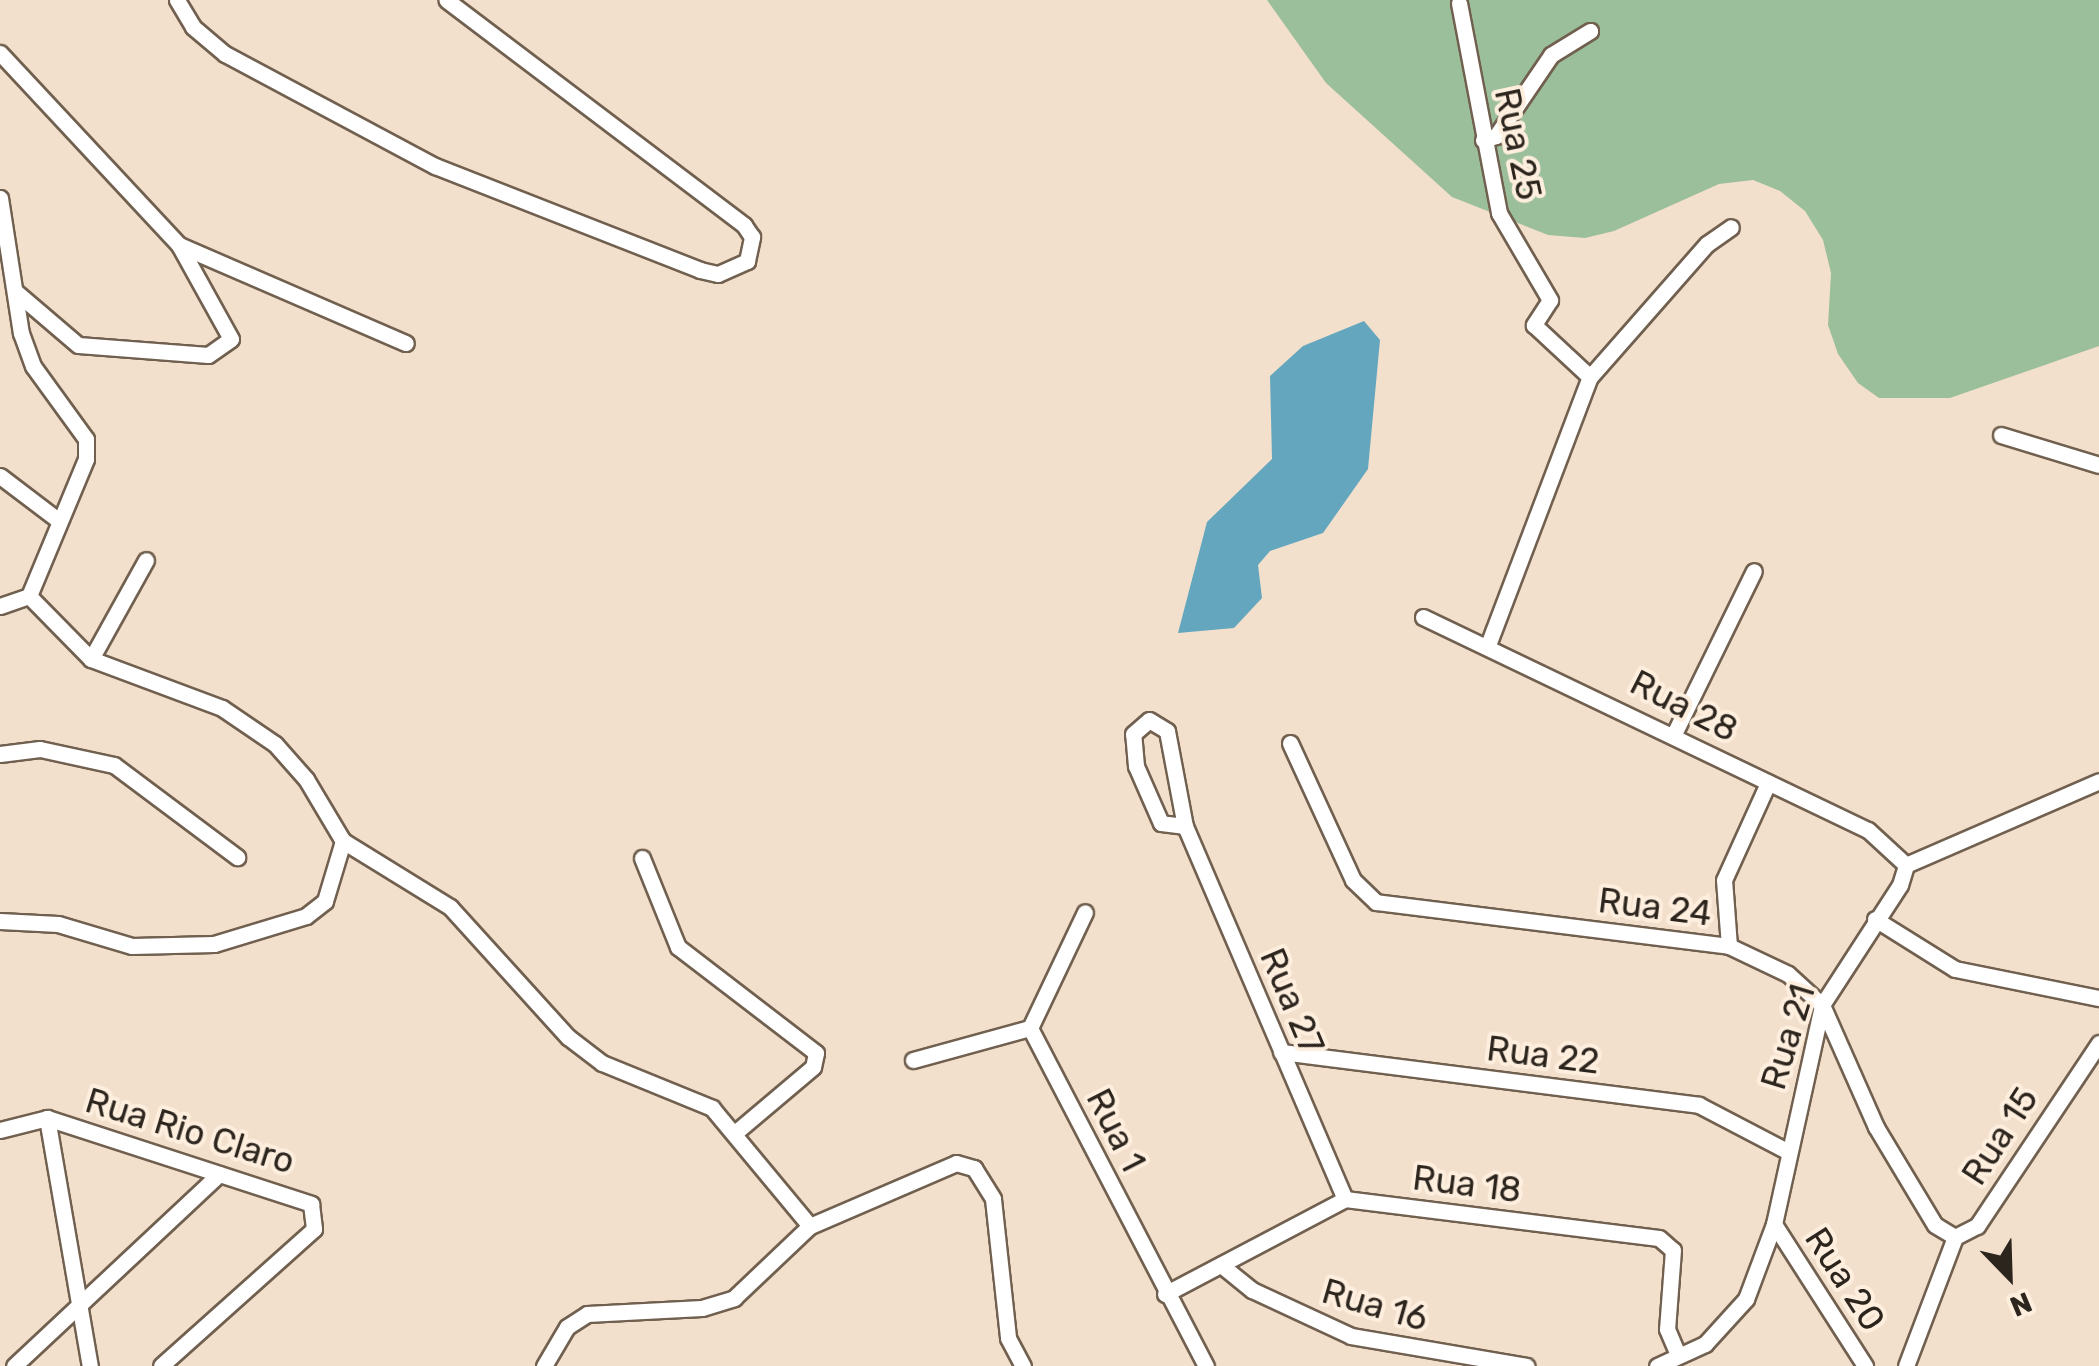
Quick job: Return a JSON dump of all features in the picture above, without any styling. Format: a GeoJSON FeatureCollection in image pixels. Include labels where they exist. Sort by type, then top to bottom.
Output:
{"type":"FeatureCollection","features":[{"type":"Feature","properties":{"kind":"street"},"geometry":{"type":"LineString","coordinates":[[177,0],[193,27],[225,54],[435,166],[700,270],[718,274],[747,261],[752,237],[744,225],[447,0]]}},
{"type":"Feature","properties":{"kind":"street","name":"Rua 25"},"geometry":{"type":"LineString","coordinates":[[1459,3],[1499,213],[1550,300],[1534,325],[1590,377]]}},
{"type":"Feature","properties":{"kind":"street"},"geometry":{"type":"LineString","coordinates":[[1483,140],[1496,136],[1551,56],[1590,30]]}},
{"type":"Feature","properties":{"kind":"street"},"geometry":{"type":"LineString","coordinates":[[0,53],[179,245],[229,331],[228,348],[218,353],[118,353],[78,345],[16,292]]}},
{"type":"Feature","properties":{"kind":"street"},"geometry":{"type":"LineString","coordinates":[[0,198],[33,366],[86,439],[86,460],[29,596]]}},
{"type":"Feature","properties":{"kind":"street"},"geometry":{"type":"LineString","coordinates":[[1488,646],[1590,377],[1707,244],[1730,228]]}},
{"type":"Feature","properties":{"kind":"street"},"geometry":{"type":"LineString","coordinates":[[179,245],[406,343]]}},
{"type":"Feature","properties":{"kind":"street"},"geometry":{"type":"LineString","coordinates":[[2001,435],[2099,464]]}},
{"type":"Feature","properties":{"kind":"street"},"geometry":{"type":"LineString","coordinates":[[0,476],[58,520]]}},
{"type":"Feature","properties":{"kind":"street"},"geometry":{"type":"LineString","coordinates":[[92,659],[146,560]]}},
{"type":"Feature","properties":{"kind":"street"},"geometry":{"type":"LineString","coordinates":[[1674,732],[1754,571]]}},
{"type":"Feature","properties":{"kind":"street"},"geometry":{"type":"LineString","coordinates":[[0,606],[29,596]]}},
{"type":"Feature","properties":{"kind":"street"},"geometry":{"type":"LineString","coordinates":[[29,596],[92,659],[222,708],[275,744],[306,778],[343,841],[389,864],[450,907],[568,1037],[602,1063],[678,1090],[712,1108],[810,1226]]}},
{"type":"Feature","properties":{"kind":"street","name":"Rua 28"},"geometry":{"type":"LineString","coordinates":[[1424,617],[1674,732],[1768,783],[1868,830],[1906,865]]}},
{"type":"Feature","properties":{"kind":"street"},"geometry":{"type":"LineString","coordinates":[[1149,720],[1167,731],[1184,826],[1161,822],[1136,766],[1132,734],[1149,720]]}},
{"type":"Feature","properties":{"kind":"street","name":"Rua 24"},"geometry":{"type":"LineString","coordinates":[[1290,743],[1353,880],[1376,902],[1729,946],[1788,974],[1822,1005],[1876,1126],[1935,1225],[1955,1237]]}},
{"type":"Feature","properties":{"kind":"street"},"geometry":{"type":"LineString","coordinates":[[0,754],[40,750],[114,765],[237,857]]}},
{"type":"Feature","properties":{"kind":"street"},"geometry":{"type":"LineString","coordinates":[[1906,865],[2099,781]]}},
{"type":"Feature","properties":{"kind":"street"},"geometry":{"type":"LineString","coordinates":[[1729,946],[1724,880],[1768,783]]}},
{"type":"Feature","properties":{"kind":"street","name":"Rua 27"},"geometry":{"type":"LineString","coordinates":[[1184,826],[1344,1200]]}},
{"type":"Feature","properties":{"kind":"street"},"geometry":{"type":"LineString","coordinates":[[0,921],[58,924],[132,946],[214,944],[306,916],[326,901],[343,841]]}},
{"type":"Feature","properties":{"kind":"street"},"geometry":{"type":"LineString","coordinates":[[642,858],[678,947],[816,1053],[813,1067],[736,1133]]}},
{"type":"Feature","properties":{"kind":"street","name":"Rua 21"},"geometry":{"type":"LineString","coordinates":[[1676,1353],[1694,1350],[1730,1322],[1774,1224],[1822,1005],[1906,865]]}},
{"type":"Feature","properties":{"kind":"street"},"geometry":{"type":"LineString","coordinates":[[913,1060],[1030,1028],[1085,912]]}},
{"type":"Feature","properties":{"kind":"street"},"geometry":{"type":"LineString","coordinates":[[1875,919],[1955,969],[2099,998]]}},
{"type":"Feature","properties":{"kind":"street","name":"Rua 1"},"geometry":{"type":"LineString","coordinates":[[1030,1028],[1165,1294],[1206,1366]]}},
{"type":"Feature","properties":{"kind":"street","name":"Rua 15"},"geometry":{"type":"LineString","coordinates":[[1906,1366],[1955,1237],[1977,1226],[2099,1043]]}},
{"type":"Feature","properties":{"kind":"street","name":"Rua 22"},"geometry":{"type":"LineString","coordinates":[[1280,1052],[1699,1105],[1787,1151]]}},
{"type":"Feature","properties":{"kind":"street"},"geometry":{"type":"LineString","coordinates":[[47,1118],[90,1366]]}},
{"type":"Feature","properties":{"kind":"street","name":"Rua Rio Claro"},"geometry":{"type":"LineString","coordinates":[[0,1130],[47,1118],[220,1174],[303,1196],[316,1216],[314,1228],[161,1366]]}},
{"type":"Feature","properties":{"kind":"street"},"geometry":{"type":"LineString","coordinates":[[544,1366],[567,1327],[587,1314],[702,1308],[734,1298],[810,1226],[932,1168],[956,1163],[974,1168],[987,1182],[1008,1338],[1023,1366]]}},
{"type":"Feature","properties":{"kind":"street"},"geometry":{"type":"LineString","coordinates":[[14,1366],[220,1174]]}},
{"type":"Feature","properties":{"kind":"street"},"geometry":{"type":"LineString","coordinates":[[1165,1294],[1344,1200]]}},
{"type":"Feature","properties":{"kind":"street","name":"Rua 18"},"geometry":{"type":"LineString","coordinates":[[1344,1200],[1668,1242],[1674,1260],[1666,1329],[1676,1353]]}},
{"type":"Feature","properties":{"kind":"street","name":"Rua 20"},"geometry":{"type":"LineString","coordinates":[[1774,1224],[1865,1366]]}},
{"type":"Feature","properties":{"kind":"street","name":"Rua 16"},"geometry":{"type":"LineString","coordinates":[[1221,1265],[1252,1290],[1350,1336],[1526,1366]]}},
{"type":"Feature","properties":{"kind":"street"},"geometry":{"type":"LineString","coordinates":[[1657,1366],[1676,1353]]}},
{"type":"Feature","properties":{"kind":"green space"},"geometry":{"type":"Polygon","coordinates":[[[1267,0],[2099,0],[2099,346],[1950,398],[1879,398],[1858,383],[1838,354],[1828,325],[1831,273],[1823,240],[1805,211],[1780,191],[1753,180],[1719,184],[1614,231],[1585,238],[1548,235],[1452,197],[1326,83],[1267,0]]]}},
{"type":"Feature","properties":{"kind":"water"},"geometry":{"type":"Polygon","coordinates":[[[1364,321],[1380,340],[1368,469],[1323,533],[1270,551],[1258,565],[1262,598],[1234,628],[1178,633],[1207,522],[1272,459],[1270,376],[1303,346],[1364,321]]]}}]}
